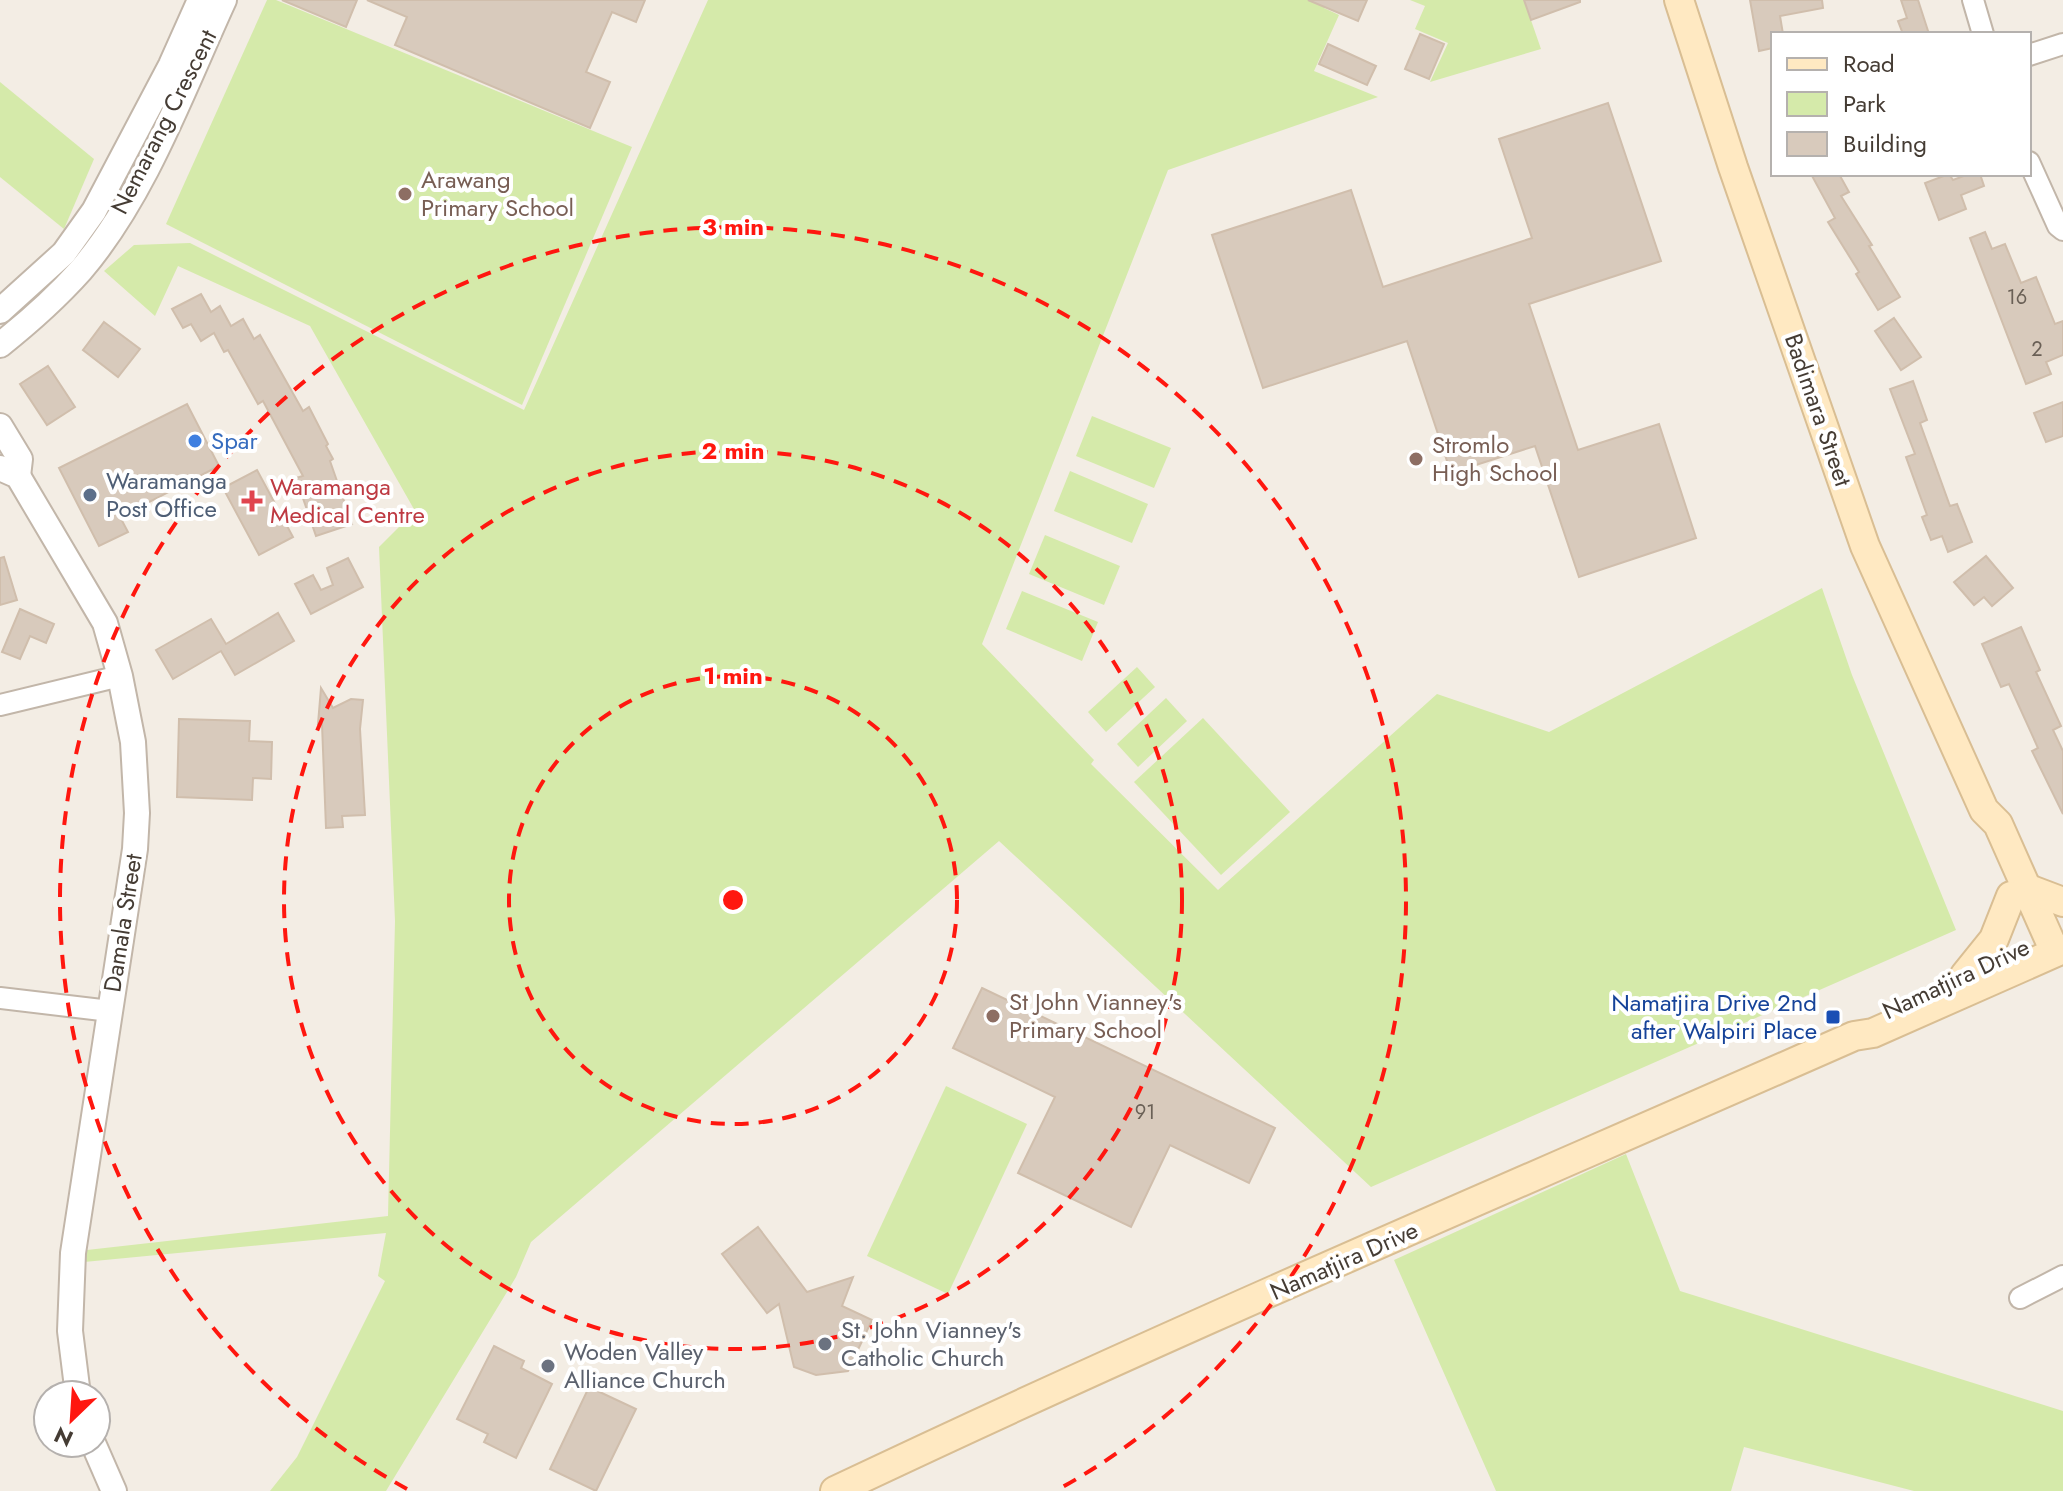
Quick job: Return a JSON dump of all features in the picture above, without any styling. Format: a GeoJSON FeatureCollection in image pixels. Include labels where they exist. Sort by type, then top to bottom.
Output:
{"type":"FeatureCollection","features":[{"type":"Feature","properties":{"kind":"main road","name":"Badimara Street"},"geometry":{"type":"LineString","coordinates":[[1679,0],[1728,154],[1865,546],[1984,810],[1998,824],[2019,892],[2050,946]]}},
{"type":"Feature","properties":{"kind":"main road"},"geometry":{"type":"LineString","coordinates":[[1965,975],[1994,939],[2019,892],[2063,902]]}},
{"type":"Feature","properties":{"kind":"main road","name":"Namatjira Drive"},"geometry":{"type":"LineString","coordinates":[[1854,1036],[1867,1020],[1965,975],[2050,946]]}},
{"type":"Feature","properties":{"kind":"main road","name":"Namatjira Drive"},"geometry":{"type":"LineString","coordinates":[[835,1491],[1479,1200],[1854,1036],[1873,1033],[2050,946]]}},
{"type":"Feature","properties":{"kind":"street","name":"Nemarang Crescent"},"geometry":{"type":"LineString","coordinates":[[129,175],[200,0]]}},
{"type":"Feature","properties":{"kind":"street","name":"Nemarang Crescent"},"geometry":{"type":"LineString","coordinates":[[0,345],[34,318],[82,269],[104,217],[224,0]]}},
{"type":"Feature","properties":{"kind":"street"},"geometry":{"type":"LineString","coordinates":[[1973,0],[1982,32]]}},
{"type":"Feature","properties":{"kind":"street"},"geometry":{"type":"LineString","coordinates":[[2031,54],[2063,44]]}},
{"type":"Feature","properties":{"kind":"street"},"geometry":{"type":"LineString","coordinates":[[2031,166],[2058,226],[2063,230]]}},
{"type":"Feature","properties":{"kind":"street","name":"Nemarang Crescent"},"geometry":{"type":"LineString","coordinates":[[0,311],[104,217]]}},
{"type":"Feature","properties":{"kind":"street","name":"Damala Street"},"geometry":{"type":"LineString","coordinates":[[0,426],[20,459],[9,472],[105,623],[120,676],[133,742],[137,813],[135,849],[73,1253],[70,1331],[76,1379]]}},
{"type":"Feature","properties":{"kind":"street"},"geometry":{"type":"LineString","coordinates":[[0,705],[120,676]]}},
{"type":"Feature","properties":{"kind":"street"},"geometry":{"type":"LineString","coordinates":[[0,998],[110,1011]]}},
{"type":"Feature","properties":{"kind":"street"},"geometry":{"type":"LineString","coordinates":[[2020,1298],[2063,1276]]}},
{"type":"Feature","properties":{"kind":"street"},"geometry":{"type":"LineString","coordinates":[[100,1459],[114,1491]]}},
{"type":"Feature","properties":{"kind":"green space","name":"Arawang Primary School"},"geometry":{"type":"Polygon","coordinates":[[[267,0],[276,0],[632,147],[522,405],[166,224],[267,0]]]}},
{"type":"Feature","properties":{"kind":"green space"},"geometry":{"type":"Polygon","coordinates":[[[708,0],[1327,0],[1324,8],[1339,15],[1314,71],[1378,97],[1168,170],[982,644],[1094,760],[1091,764],[1218,890],[1437,694],[1549,732],[1822,588],[1852,675],[1956,930],[1371,1187],[999,841],[531,1242],[516,1277],[386,1491],[270,1491],[297,1457],[385,1281],[378,1276],[386,1233],[84,1262],[87,1250],[388,1216],[395,921],[379,547],[415,511],[310,326],[178,266],[155,316],[104,271],[134,245],[190,243],[524,410],[708,0]]]}},
{"type":"Feature","properties":{"kind":"green space"},"geometry":{"type":"Polygon","coordinates":[[[1410,0],[1524,0],[1541,49],[1430,82],[1448,43],[1415,29],[1425,6],[1410,0]]]}},
{"type":"Feature","properties":{"kind":"green space"},"geometry":{"type":"Polygon","coordinates":[[[0,82],[94,159],[64,229],[0,177],[0,82]]]}},
{"type":"Feature","properties":{"kind":"green space"},"geometry":{"type":"Polygon","coordinates":[[[1092,416],[1171,448],[1154,488],[1076,456],[1092,416]]]}},
{"type":"Feature","properties":{"kind":"green space"},"geometry":{"type":"Polygon","coordinates":[[[1070,471],[1148,504],[1132,543],[1054,511],[1070,471]]]}},
{"type":"Feature","properties":{"kind":"green space"},"geometry":{"type":"Polygon","coordinates":[[[1045,535],[1120,566],[1104,605],[1029,574],[1045,535]]]}},
{"type":"Feature","properties":{"kind":"green space"},"geometry":{"type":"Polygon","coordinates":[[[1022,591],[1098,622],[1082,661],[1006,629],[1022,591]]]}},
{"type":"Feature","properties":{"kind":"green space"},"geometry":{"type":"Polygon","coordinates":[[[1137,667],[1155,687],[1106,732],[1088,712],[1137,667]]]}},
{"type":"Feature","properties":{"kind":"green space"},"geometry":{"type":"Polygon","coordinates":[[[1166,698],[1187,721],[1138,767],[1117,744],[1166,698]]]}},
{"type":"Feature","properties":{"kind":"green space"},"geometry":{"type":"Polygon","coordinates":[[[1203,718],[1290,812],[1221,875],[1134,782],[1203,718]]]}},
{"type":"Feature","properties":{"kind":"green space"},"geometry":{"type":"Polygon","coordinates":[[[946,1086],[1027,1124],[948,1294],[867,1256],[946,1086]]]}},
{"type":"Feature","properties":{"kind":"green space"},"geometry":{"type":"Polygon","coordinates":[[[1626,1154],[1680,1291],[2063,1411],[2063,1491],[1914,1491],[1744,1447],[1731,1491],[1496,1491],[1394,1260],[1626,1154]]]}},
{"type":"Feature","properties":{"kind":"building"},"geometry":{"type":"Polygon","coordinates":[[[282,0],[357,0],[346,27],[282,0]]]}},
{"type":"Feature","properties":{"kind":"building"},"geometry":{"type":"Polygon","coordinates":[[[367,0],[645,0],[636,22],[612,12],[586,72],[610,82],[590,128],[395,45],[407,17],[367,0]]]}},
{"type":"Feature","properties":{"kind":"building"},"geometry":{"type":"Polygon","coordinates":[[[1308,0],[1367,0],[1358,21],[1308,0]]]}},
{"type":"Feature","properties":{"kind":"building"},"geometry":{"type":"Polygon","coordinates":[[[1524,0],[1580,0],[1580,2],[1531,20],[1524,0]]]}},
{"type":"Feature","properties":{"kind":"building"},"geometry":{"type":"Polygon","coordinates":[[[1750,0],[1822,0],[1823,8],[1780,16],[1783,32],[1771,32],[1771,48],[1759,51],[1750,0]]]}},
{"type":"Feature","properties":{"kind":"building"},"geometry":{"type":"Polygon","coordinates":[[[1901,0],[1918,0],[1928,32],[1902,32],[1898,21],[1907,18],[1901,0]]]}},
{"type":"Feature","properties":{"kind":"building"},"geometry":{"type":"Polygon","coordinates":[[[1420,34],[1444,44],[1429,79],[1405,69],[1420,34]]]}},
{"type":"Feature","properties":{"kind":"building"},"geometry":{"type":"Polygon","coordinates":[[[1328,44],[1376,66],[1367,85],[1319,64],[1328,44]]]}},
{"type":"Feature","properties":{"kind":"building"},"geometry":{"type":"Polygon","coordinates":[[[1608,103],[1661,261],[1529,304],[1578,450],[1659,424],[1696,538],[1579,577],[1535,446],[1451,473],[1407,341],[1263,388],[1212,235],[1351,190],[1383,287],[1532,238],[1499,139],[1608,103]]]}},
{"type":"Feature","properties":{"kind":"building"},"geometry":{"type":"Polygon","coordinates":[[[1812,176],[1840,176],[1849,192],[1841,196],[1900,297],[1878,310],[1828,222],[1835,218],[1812,176]]]}},
{"type":"Feature","properties":{"kind":"building"},"geometry":{"type":"Polygon","coordinates":[[[1944,176],[1950,176],[1953,180],[1964,176],[1981,176],[1984,186],[1961,195],[1966,209],[1939,220],[1925,183],[1944,176]]]}},
{"type":"Feature","properties":{"kind":"building"},"geometry":{"type":"Polygon","coordinates":[[[1985,232],[1992,249],[2005,244],[2021,283],[2036,277],[2055,324],[2063,321],[2063,355],[2046,362],[2051,374],[2026,384],[1970,238],[1985,232]]]}},
{"type":"Feature","properties":{"kind":"building"},"geometry":{"type":"Polygon","coordinates":[[[201,294],[211,312],[220,306],[231,326],[243,319],[254,339],[260,335],[303,411],[309,407],[328,444],[326,446],[333,459],[330,461],[352,524],[316,536],[296,478],[303,476],[263,401],[258,404],[228,350],[224,352],[214,333],[201,341],[191,324],[183,328],[172,309],[201,294]]]}},
{"type":"Feature","properties":{"kind":"building"},"geometry":{"type":"Polygon","coordinates":[[[1894,318],[1921,357],[1901,370],[1875,331],[1894,318]]]}},
{"type":"Feature","properties":{"kind":"building"},"geometry":{"type":"Polygon","coordinates":[[[104,322],[140,349],[118,377],[83,350],[104,322]]]}},
{"type":"Feature","properties":{"kind":"building"},"geometry":{"type":"Polygon","coordinates":[[[48,366],[75,407],[47,425],[20,384],[48,366]]]}},
{"type":"Feature","properties":{"kind":"building"},"geometry":{"type":"Polygon","coordinates":[[[1913,381],[1927,420],[1920,423],[1950,506],[1957,504],[1972,542],[1948,552],[1942,536],[1931,540],[1922,517],[1927,515],[1906,457],[1915,454],[1890,389],[1913,381]]]}},
{"type":"Feature","properties":{"kind":"building"},"geometry":{"type":"Polygon","coordinates":[[[2063,402],[2063,436],[2046,442],[2034,413],[2063,402]]]}},
{"type":"Feature","properties":{"kind":"building"},"geometry":{"type":"Polygon","coordinates":[[[187,404],[219,466],[120,517],[128,532],[99,546],[59,468],[187,404]]]}},
{"type":"Feature","properties":{"kind":"building","name":"Waramanga Medical Centre"},"geometry":{"type":"Polygon","coordinates":[[[257,470],[293,537],[259,555],[223,488],[257,470]]]}},
{"type":"Feature","properties":{"kind":"building"},"geometry":{"type":"Polygon","coordinates":[[[1986,556],[2013,588],[1992,606],[1984,597],[1974,605],[1954,582],[1986,556]]]}},
{"type":"Feature","properties":{"kind":"building"},"geometry":{"type":"Polygon","coordinates":[[[4,557],[17,600],[0,605],[0,558],[4,557]]]}},
{"type":"Feature","properties":{"kind":"building"},"geometry":{"type":"Polygon","coordinates":[[[348,558],[363,587],[311,614],[295,584],[313,575],[321,590],[333,585],[327,568],[348,558]]]}},
{"type":"Feature","properties":{"kind":"building"},"geometry":{"type":"Polygon","coordinates":[[[20,609],[54,624],[46,643],[30,636],[20,659],[2,652],[20,609]]]}},
{"type":"Feature","properties":{"kind":"building"},"geometry":{"type":"Polygon","coordinates":[[[278,613],[294,641],[235,675],[221,651],[173,679],[156,650],[211,619],[226,644],[278,613]]]}},
{"type":"Feature","properties":{"kind":"building"},"geometry":{"type":"Polygon","coordinates":[[[2021,627],[2040,670],[2036,672],[2061,726],[2053,730],[2063,751],[2063,814],[2032,751],[2038,748],[2009,684],[2001,687],[1982,644],[2021,627]]]}},
{"type":"Feature","properties":{"kind":"building"},"geometry":{"type":"Polygon","coordinates":[[[321,688],[333,708],[351,699],[363,700],[360,729],[365,815],[342,816],[343,827],[326,828],[322,724],[318,724],[321,688]]]}},
{"type":"Feature","properties":{"kind":"building"},"geometry":{"type":"Polygon","coordinates":[[[179,719],[250,721],[249,741],[272,742],[271,779],[253,778],[252,800],[177,797],[179,719]]]}},
{"type":"Feature","properties":{"kind":"building"},"geometry":{"type":"Polygon","coordinates":[[[982,988],[1275,1128],[1249,1183],[1170,1145],[1131,1227],[1018,1173],[1055,1097],[953,1048],[982,988]]]}},
{"type":"Feature","properties":{"kind":"building"},"geometry":{"type":"Polygon","coordinates":[[[758,1227],[807,1292],[853,1277],[842,1306],[872,1320],[848,1371],[816,1375],[794,1367],[779,1304],[767,1313],[722,1254],[758,1227]]]}},
{"type":"Feature","properties":{"kind":"building"},"geometry":{"type":"Polygon","coordinates":[[[494,1346],[524,1361],[521,1368],[552,1384],[516,1458],[484,1442],[488,1434],[457,1419],[494,1346]]]}},
{"type":"Feature","properties":{"kind":"building"},"geometry":{"type":"Polygon","coordinates":[[[589,1387],[636,1409],[596,1491],[550,1469],[589,1387]]]}},
{"type":"Feature","properties":{"kind":"place","name":"Arawang Primary School"},"geometry":{"type":"Point","coordinates":[405,194]}},
{"type":"Feature","properties":{"kind":"place","name":"Spar"},"geometry":{"type":"Point","coordinates":[195,441]}},
{"type":"Feature","properties":{"kind":"place","name":"Stromlo High School"},"geometry":{"type":"Point","coordinates":[1416,459]}},
{"type":"Feature","properties":{"kind":"place","name":"Waramanga Post Office"},"geometry":{"type":"Point","coordinates":[90,495]}},
{"type":"Feature","properties":{"kind":"place","name":"Waramanga Medical Centre"},"geometry":{"type":"Point","coordinates":[252,501]}},
{"type":"Feature","properties":{"kind":"place","name":"St John Vianney's Primary School"},"geometry":{"type":"Point","coordinates":[993,1016]}},
{"type":"Feature","properties":{"kind":"place","name":"Namatjira Drive 2nd after Walpiri Place"},"geometry":{"type":"Point","coordinates":[1833,1017]}},
{"type":"Feature","properties":{"kind":"place","name":"St. John Vianney's Catholic Church"},"geometry":{"type":"Point","coordinates":[825,1344]}},
{"type":"Feature","properties":{"kind":"place","name":"Woden Valley Alliance Church"},"geometry":{"type":"Point","coordinates":[548,1366]}}]}
